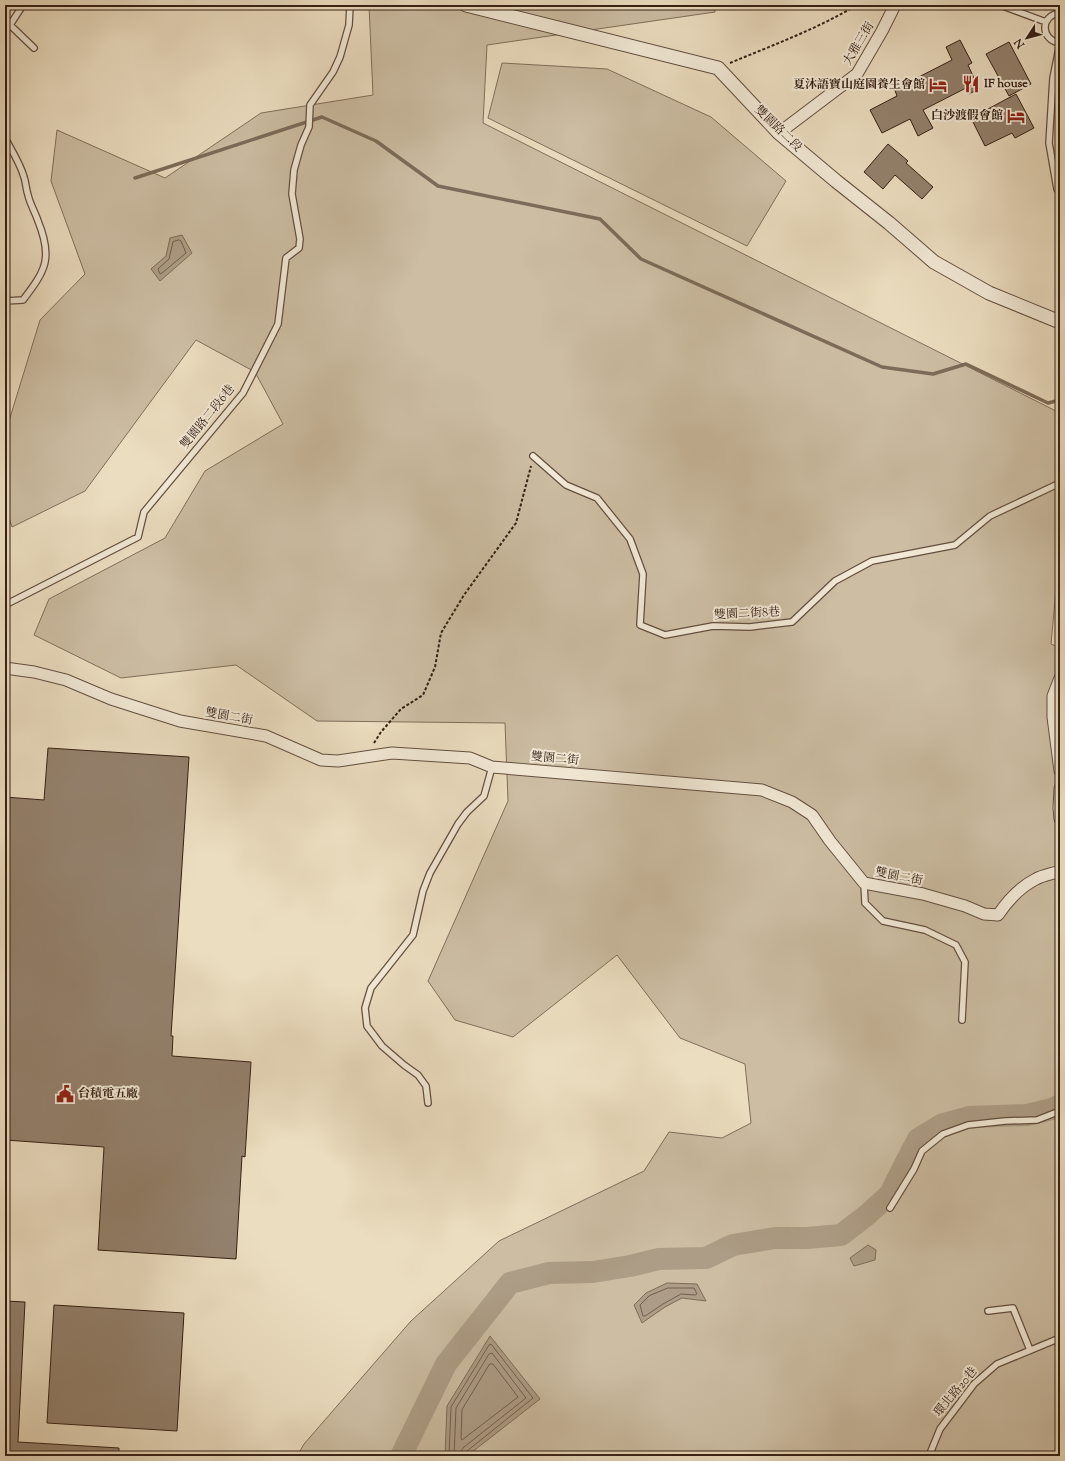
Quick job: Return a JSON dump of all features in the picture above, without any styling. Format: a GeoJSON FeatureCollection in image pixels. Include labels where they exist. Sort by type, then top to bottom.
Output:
{"type":"FeatureCollection","features":[{"type":"Feature","properties":{"kind":"street"},"geometry":{"type":"LineString","coordinates":[[466,5],[718,68]]}},
{"type":"Feature","properties":{"kind":"street","name":"大雅三街"},"geometry":{"type":"LineString","coordinates":[[779,133],[857,74],[896,5]]}},
{"type":"Feature","properties":{"kind":"street","name":"雙園路二段"},"geometry":{"type":"LineString","coordinates":[[718,68],[779,133],[934,262],[988,293],[1060,322]]}},
{"type":"Feature","properties":{"kind":"street","name":"雙園二街"},"geometry":{"type":"LineString","coordinates":[[5,668],[34,672],[66,680],[110,699],[180,721],[266,736],[321,760],[338,761],[392,753],[450,755],[470,758],[492,767],[762,790],[792,802],[812,815],[834,846],[864,883],[923,894],[965,906],[984,914],[998,915],[1008,900],[1036,878],[1060,871]]}},
{"type":"Feature","properties":{"kind":"street"},"geometry":{"type":"LineString","coordinates":[[1060,678],[1053,696],[1053,717],[1060,771]]}},
{"type":"Feature","properties":{"kind":"street"},"geometry":{"type":"LineString","coordinates":[[1060,788],[1058,808],[1060,819]]}},
{"type":"Feature","properties":{"kind":"lane"},"geometry":{"type":"LineString","coordinates":[[23,5],[10,25],[34,48]]}},
{"type":"Feature","properties":{"kind":"lane","name":"雙園路二段6巷"},"geometry":{"type":"LineString","coordinates":[[5,605],[138,537],[144,512],[243,393],[278,324],[286,258],[299,248],[300,239],[292,194],[294,170],[301,145],[309,127],[310,106],[333,72],[340,56],[349,25],[350,5]]}},
{"type":"Feature","properties":{"kind":"lane"},"geometry":{"type":"LineString","coordinates":[[1000,5],[1046,22]]}},
{"type":"Feature","properties":{"kind":"lane"},"geometry":{"type":"LineString","coordinates":[[1060,13],[1053,15],[1046,22],[1045,32],[1050,40],[1060,43],[1053,78],[1049,143],[1057,189],[1060,194]]}},
{"type":"Feature","properties":{"kind":"lane"},"geometry":{"type":"LineString","coordinates":[[5,138],[17,158],[25,178],[28,196],[43,233],[47,248],[44,268],[23,300],[5,301]]}},
{"type":"Feature","properties":{"kind":"lane","name":"雙園二街8巷"},"geometry":{"type":"LineString","coordinates":[[533,456],[566,485],[597,498],[630,539],[643,574],[640,625],[665,635],[713,626],[750,627],[792,622],[835,582],[872,561],[954,545],[990,516],[1060,483]]}},
{"type":"Feature","properties":{"kind":"lane"},"geometry":{"type":"LineString","coordinates":[[428,1103],[426,1086],[418,1074],[404,1065],[382,1046],[367,1026],[365,1008],[372,988],[413,935],[430,873],[458,824],[467,812],[484,796],[492,767]]}},
{"type":"Feature","properties":{"kind":"lane"},"geometry":{"type":"LineString","coordinates":[[864,883],[865,903],[883,921],[925,930],[956,945],[964,962],[962,1020]]}},
{"type":"Feature","properties":{"kind":"lane"},"geometry":{"type":"LineString","coordinates":[[890,1208],[914,1169],[922,1151],[943,1134],[968,1125],[1005,1121],[1037,1120],[1060,1111]]}},
{"type":"Feature","properties":{"kind":"lane"},"geometry":{"type":"LineString","coordinates":[[988,1311],[1013,1308],[1030,1350]]}},
{"type":"Feature","properties":{"kind":"lane","name":"環北路20巷"},"geometry":{"type":"LineString","coordinates":[[929,1456],[940,1429],[974,1384],[997,1364],[1060,1338]]}},
{"type":"Feature","properties":{"kind":"path","name":"大雅三街"},"geometry":{"type":"LineString","coordinates":[[718,68],[803,32],[857,5]]}},
{"type":"Feature","properties":{"kind":"path"},"geometry":{"type":"LineString","coordinates":[[366,756],[381,732],[401,709],[423,695],[435,667],[441,633],[464,595],[516,523],[533,456]]}},
{"type":"Feature","properties":{"kind":"shaded area"},"geometry":{"type":"Polygon","coordinates":[[[369,5],[715,5],[715,12],[487,45],[483,123],[1060,413],[1060,546],[1051,644],[1060,648],[1060,1456],[297,1456],[304,1444],[411,1321],[499,1241],[644,1171],[669,1132],[722,1138],[751,1123],[745,1064],[680,1038],[617,955],[513,1037],[455,1020],[428,981],[508,801],[505,723],[317,721],[236,665],[121,678],[34,635],[49,599],[165,538],[205,471],[283,424],[255,372],[196,340],[85,491],[12,527],[5,507],[5,434],[40,320],[85,274],[51,181],[57,130],[165,178],[261,113],[373,95],[369,5]]]}},
{"type":"Feature","properties":{"kind":"shaded area"},"geometry":{"type":"Polygon","coordinates":[[[502,63],[607,69],[711,117],[786,181],[747,246],[488,118],[502,63]]]}},
{"type":"Feature","properties":{"kind":"water"},"geometry":{"type":"Polygon","coordinates":[[[182,235],[192,253],[160,281],[151,269],[166,256],[170,238],[182,235]]]}},
{"type":"Feature","properties":{"kind":"water"},"geometry":{"type":"Polygon","coordinates":[[[868,1245],[876,1250],[875,1260],[854,1266],[850,1258],[868,1245]]]}},
{"type":"Feature","properties":{"kind":"water"},"geometry":{"type":"Polygon","coordinates":[[[667,1283],[697,1284],[706,1301],[682,1298],[665,1307],[642,1323],[634,1305],[646,1293],[667,1283]]]}},
{"type":"Feature","properties":{"kind":"water"},"geometry":{"type":"Polygon","coordinates":[[[490,1336],[540,1399],[467,1456],[445,1456],[447,1406],[490,1336]]]}},
{"type":"Feature","properties":{"kind":"building"},"geometry":{"type":"Polygon","coordinates":[[[960,40],[972,63],[968,65],[979,89],[969,94],[966,88],[923,110],[933,128],[918,136],[910,119],[882,133],[870,110],[897,96],[893,85],[908,79],[909,82],[952,60],[946,47],[960,40]]]}},
{"type":"Feature","properties":{"kind":"building"},"geometry":{"type":"Polygon","coordinates":[[[1009,42],[1031,84],[1009,96],[986,54],[1009,42]]]}},
{"type":"Feature","properties":{"kind":"building"},"geometry":{"type":"Polygon","coordinates":[[[1016,94],[1034,128],[1015,138],[1012,133],[985,146],[971,118],[1016,94]]]}},
{"type":"Feature","properties":{"kind":"building"},"geometry":{"type":"Polygon","coordinates":[[[888,144],[908,161],[906,163],[933,187],[922,199],[895,175],[883,189],[864,172],[888,144]]]}},
{"type":"Feature","properties":{"kind":"building"},"geometry":{"type":"Polygon","coordinates":[[[48,748],[189,757],[171,1036],[173,1036],[172,1056],[251,1062],[245,1157],[242,1156],[236,1259],[98,1250],[104,1147],[5,1140],[5,797],[44,800],[48,748]]]}},
{"type":"Feature","properties":{"kind":"building"},"geometry":{"type":"Polygon","coordinates":[[[5,1301],[25,1302],[18,1442],[119,1448],[119,1456],[5,1456],[5,1301]]]}},
{"type":"Feature","properties":{"kind":"building"},"geometry":{"type":"Polygon","coordinates":[[[54,1305],[184,1313],[177,1431],[47,1423],[54,1305]]]}},
{"type":"Feature","properties":{"kind":"waterway"},"geometry":{"type":"LineString","coordinates":[[135,178],[322,117],[376,141],[438,186],[600,219],[641,259],[882,367],[933,374],[966,364],[1048,403],[1060,400]]}},
{"type":"Feature","properties":{"kind":"waterway"},"geometry":{"type":"LineString","coordinates":[[401,1456],[446,1364],[510,1283],[549,1273],[593,1272],[630,1266],[659,1259],[706,1258],[733,1245],[775,1238],[807,1238],[841,1235],[867,1215],[890,1194],[918,1139],[943,1124],[969,1117],[1027,1115],[1052,1109],[1060,1105]]}},
{"type":"Feature","properties":{"kind":"place","name":"IF house"},"geometry":{"type":"Point","coordinates":[971,84]}},
{"type":"Feature","properties":{"kind":"place","name":"夏沐語寶山庭園養生會館"},"geometry":{"type":"Point","coordinates":[938,85]}},
{"type":"Feature","properties":{"kind":"place","name":"白沙渡假會館"},"geometry":{"type":"Point","coordinates":[1016,116]}},
{"type":"Feature","properties":{"kind":"place","name":"台積電五廠"},"geometry":{"type":"Point","coordinates":[65,1094]}}]}
